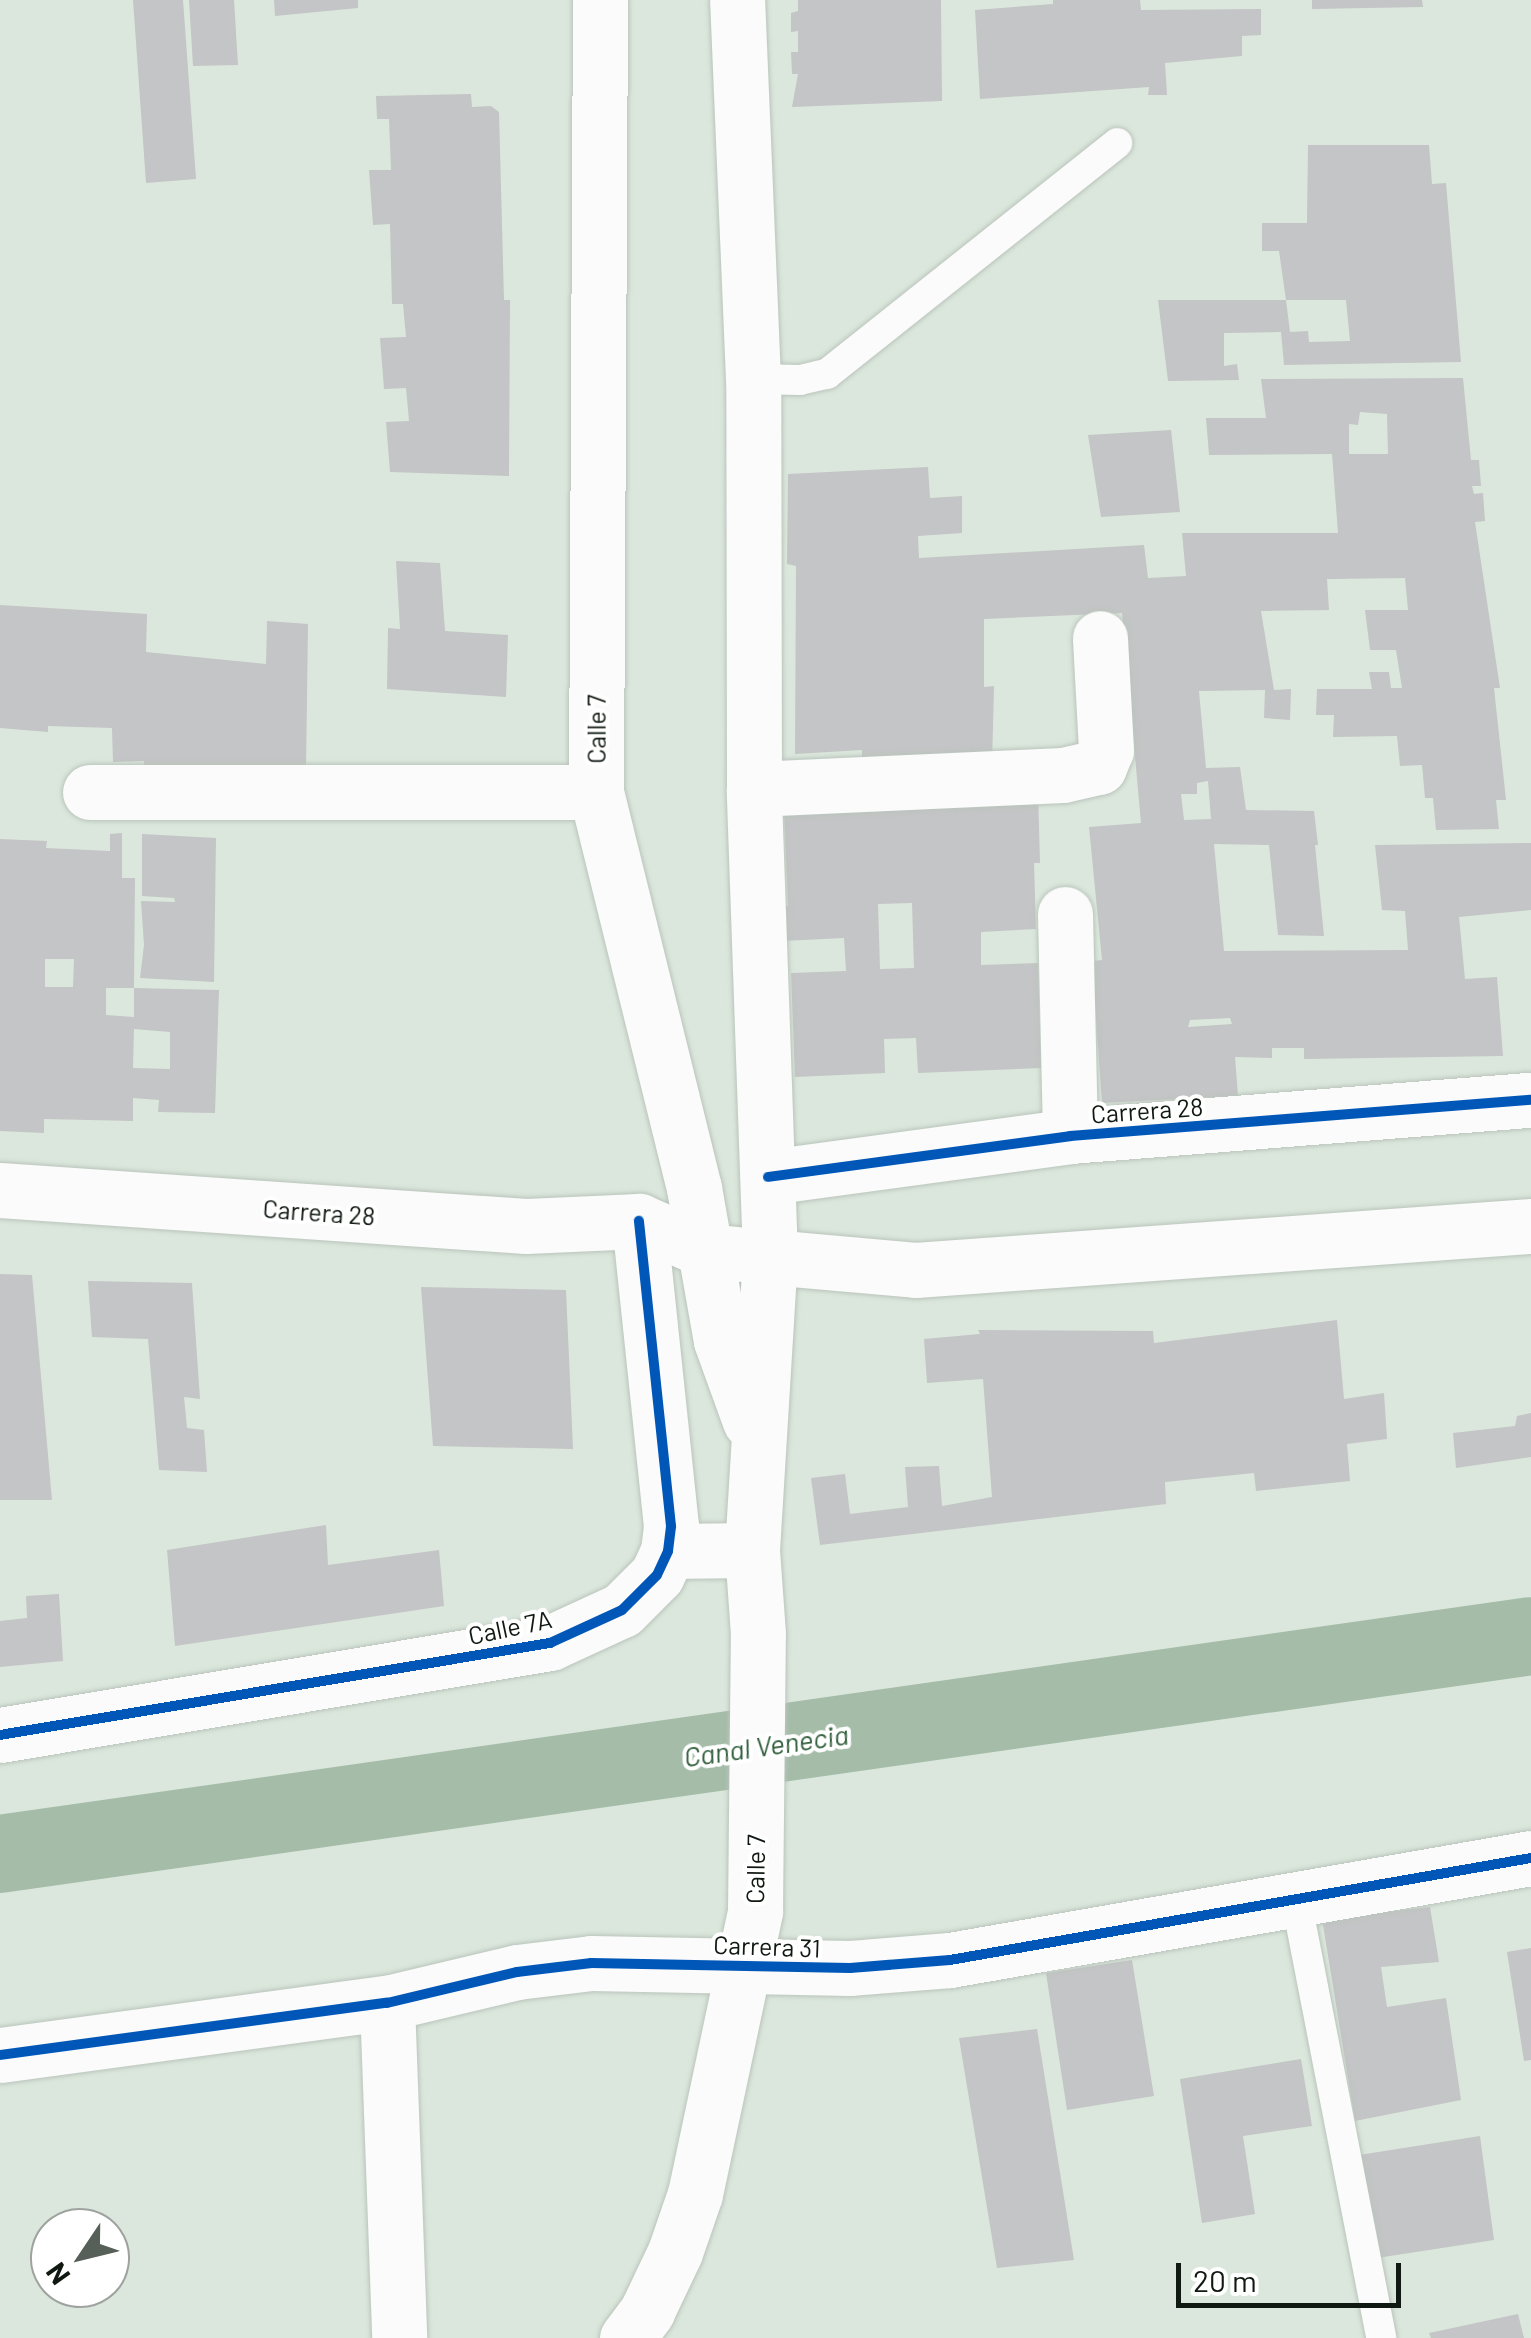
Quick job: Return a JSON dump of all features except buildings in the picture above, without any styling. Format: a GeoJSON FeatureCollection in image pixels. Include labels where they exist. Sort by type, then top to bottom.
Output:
{"type":"FeatureCollection","features":[{"type":"Feature","properties":{"kind":"street","name":"Calle 7"},"geometry":{"type":"LineString","coordinates":[[600,0],[596,792],[694,1188],[721,1341],[756,1438]]}},
{"type":"Feature","properties":{"kind":"street","name":"Calle 7"},"geometry":{"type":"LineString","coordinates":[[628,2338],[647,2312],[675,2252],[695,2194],[756,1911],[758,1634],[752,1550],[770,1257],[754,789],[753,379],[738,0]]}},
{"type":"Feature","properties":{"kind":"street"},"geometry":{"type":"LineString","coordinates":[[754,789],[1064,775],[1099,767],[1106,750],[1100,638]]}},
{"type":"Feature","properties":{"kind":"street"},"geometry":{"type":"LineString","coordinates":[[90,792],[596,792]]}},
{"type":"Feature","properties":{"kind":"street"},"geometry":{"type":"LineString","coordinates":[[1065,914],[1070,1136]]}},
{"type":"Feature","properties":{"kind":"street","name":"Carrera 28"},"geometry":{"type":"LineString","coordinates":[[639,1221],[694,1188],[1070,1136],[1531,1100]]}},
{"type":"Feature","properties":{"kind":"street","name":"Carrera 28"},"geometry":{"type":"LineString","coordinates":[[0,1190],[526,1226],[639,1221],[708,1252],[915,1270],[1531,1226]]}},
{"type":"Feature","properties":{"kind":"street"},"geometry":{"type":"LineString","coordinates":[[639,1221],[671,1526],[668,1551],[752,1550]]}},
{"type":"Feature","properties":{"kind":"street","name":"Calle 7A"},"geometry":{"type":"LineString","coordinates":[[0,1735],[550,1643],[622,1610],[657,1576],[668,1551]]}},
{"type":"Feature","properties":{"kind":"street","name":"Carrera 31"},"geometry":{"type":"LineString","coordinates":[[0,2055],[387,2002],[517,1972],[590,1963],[660,1961],[850,1968],[950,1960],[1531,1858]]}},
{"type":"Feature","properties":{"kind":"street"},"geometry":{"type":"LineString","coordinates":[[387,2002],[399,2338]]}},
{"type":"Feature","properties":{"kind":"lane"},"geometry":{"type":"LineString","coordinates":[[753,379],[800,380],[826,374],[1117,144]]}},
{"type":"Feature","properties":{"kind":"lane"},"geometry":{"type":"LineString","coordinates":[[1296,1899],[1381,2338]]}},
{"type":"Feature","properties":{"kind":"waterway","name":"Canal Venecia"},"geometry":{"type":"LineString","coordinates":[[0,1854],[1531,1636]]}},
{"type":"Feature","properties":{"kind":"cycle path"},"geometry":{"type":"LineString","coordinates":[[768,1177],[1070,1136],[1531,1100]]}},
{"type":"Feature","properties":{"kind":"cycle path"},"geometry":{"type":"LineString","coordinates":[[0,1735],[550,1643],[622,1610],[657,1575],[668,1551],[671,1526],[639,1221]]}},
{"type":"Feature","properties":{"kind":"cycle path"},"geometry":{"type":"LineString","coordinates":[[0,2055],[387,2003],[517,1972],[591,1963],[850,1968],[950,1960],[1531,1858]]}}]}
